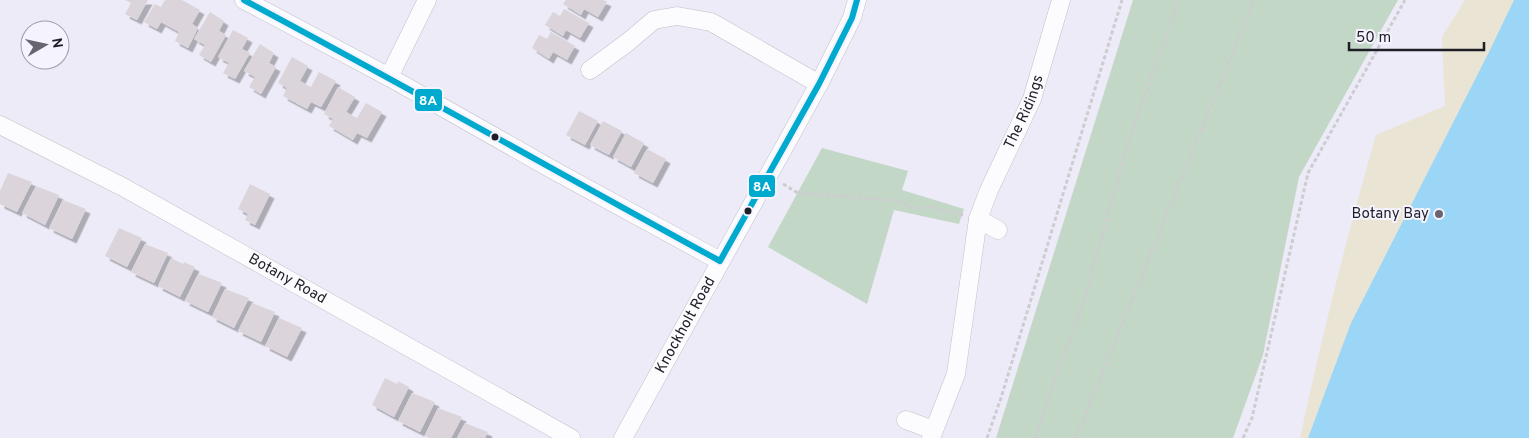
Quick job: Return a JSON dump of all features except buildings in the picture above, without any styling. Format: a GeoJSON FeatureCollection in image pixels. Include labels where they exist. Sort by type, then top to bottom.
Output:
{"type":"FeatureCollection","features":[{"type":"Feature","properties":{"kind":"street"},"geometry":{"type":"LineString","coordinates":[[244,0],[390,76],[555,171],[720,261]]}},
{"type":"Feature","properties":{"kind":"street"},"geometry":{"type":"LineString","coordinates":[[390,76],[427,0]]}},
{"type":"Feature","properties":{"kind":"street","name":"Knockholt Road"},"geometry":{"type":"LineString","coordinates":[[623,438],[819,84],[852,18],[857,0]]}},
{"type":"Feature","properties":{"kind":"street","name":"The Ridings"},"geometry":{"type":"LineString","coordinates":[[906,420],[932,434],[956,374],[978,219],[989,190],[1032,99],[1061,0]]}},
{"type":"Feature","properties":{"kind":"street"},"geometry":{"type":"LineString","coordinates":[[590,70],[654,20],[677,16],[711,22],[819,84]]}},
{"type":"Feature","properties":{"kind":"street","name":"Botany Road"},"geometry":{"type":"LineString","coordinates":[[0,125],[123,187],[571,438]]}},
{"type":"Feature","properties":{"kind":"street"},"geometry":{"type":"LineString","coordinates":[[978,219],[998,230]]}},
{"type":"Feature","properties":{"kind":"path"},"geometry":{"type":"LineString","coordinates":[[987,438],[1001,398],[1122,0]]}},
{"type":"Feature","properties":{"kind":"path"},"geometry":{"type":"LineString","coordinates":[[1035,438],[1087,290],[1123,160],[1178,0]]}},
{"type":"Feature","properties":{"kind":"path"},"geometry":{"type":"LineString","coordinates":[[1076,438],[1254,0]]}},
{"type":"Feature","properties":{"kind":"path"},"geometry":{"type":"LineString","coordinates":[[1243,438],[1252,418],[1308,173],[1405,0]]}},
{"type":"Feature","properties":{"kind":"path"},"geometry":{"type":"LineString","coordinates":[[770,175],[798,193],[898,201],[913,208],[930,207],[978,219]]}},
{"type":"Feature","properties":{"kind":"green space"},"geometry":{"type":"Polygon","coordinates":[[[1133,0],[1398,0],[1299,177],[1263,355],[1233,438],[996,438],[1133,0]]]}},
{"type":"Feature","properties":{"kind":"green space"},"geometry":{"type":"Polygon","coordinates":[[[822,148],[908,171],[902,190],[964,209],[959,224],[894,210],[867,304],[768,247],[822,148]]]}},
{"type":"Feature","properties":{"kind":"sand","name":"Botany Bay"},"geometry":{"type":"Polygon","coordinates":[[[1465,0],[1529,0],[1409,438],[1300,438],[1335,286],[1376,135],[1445,106],[1442,37],[1465,0]]]}},
{"type":"Feature","properties":{"kind":"water","name":"Botany Bay"},"geometry":{"type":"Polygon","coordinates":[[[1514,0],[1529,0],[1529,438],[1308,438],[1351,323],[1514,0]]]}},
{"type":"Feature","properties":{"kind":"transit line","name":"8A"},"geometry":{"type":"LineString","coordinates":[[244,0],[720,261],[819,84],[852,18],[857,0]]}},
{"type":"Feature","properties":{"kind":"place","name":"Botany Bay"},"geometry":{"type":"Point","coordinates":[1439,214]}}]}
